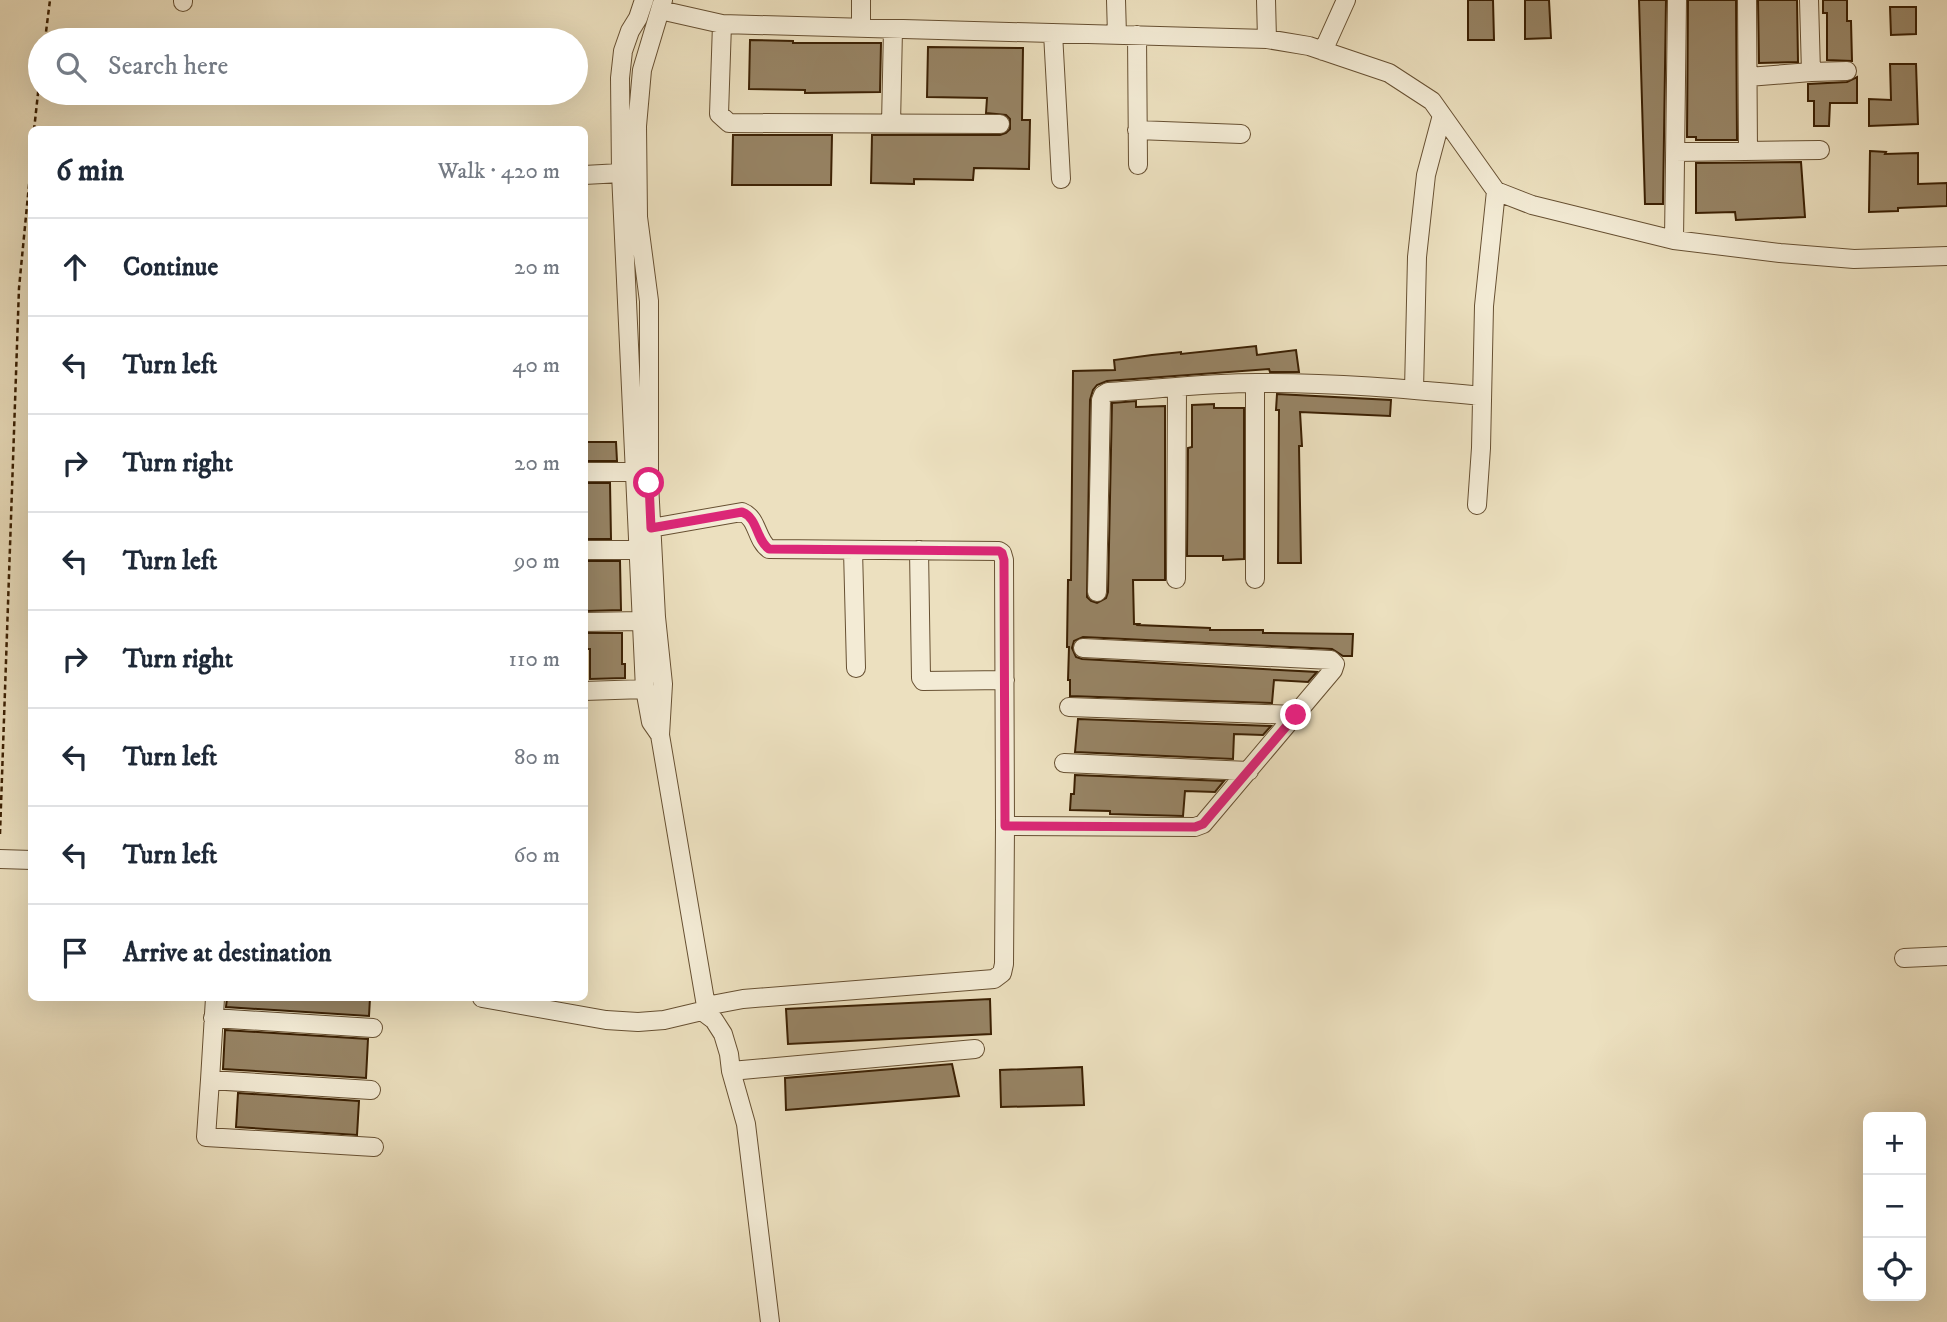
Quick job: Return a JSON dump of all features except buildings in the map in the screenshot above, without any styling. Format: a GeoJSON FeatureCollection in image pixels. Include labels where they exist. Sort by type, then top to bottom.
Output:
{"type":"FeatureCollection","features":[{"type":"Feature","properties":{"kind":"street"},"geometry":{"type":"LineString","coordinates":[[645,0],[629,31],[622,62],[621,173],[645,689],[651,722],[660,735]]}},
{"type":"Feature","properties":{"kind":"street"},"geometry":{"type":"LineString","coordinates":[[861,0],[861,28]]}},
{"type":"Feature","properties":{"kind":"street"},"geometry":{"type":"LineString","coordinates":[[1116,0],[1117,35]]}},
{"type":"Feature","properties":{"kind":"street"},"geometry":{"type":"LineString","coordinates":[[1266,0],[1266,38]]}},
{"type":"Feature","properties":{"kind":"street"},"geometry":{"type":"LineString","coordinates":[[1323,51],[1346,0]]}},
{"type":"Feature","properties":{"kind":"street"},"geometry":{"type":"LineString","coordinates":[[1674,240],[1676,0]]}},
{"type":"Feature","properties":{"kind":"street"},"geometry":{"type":"LineString","coordinates":[[1747,0],[1748,151]]}},
{"type":"Feature","properties":{"kind":"street"},"geometry":{"type":"LineString","coordinates":[[1809,0],[1811,72]]}},
{"type":"Feature","properties":{"kind":"street"},"geometry":{"type":"LineString","coordinates":[[770,1322],[746,1124],[723,1034],[704,1009],[660,735],[663,684],[651,528],[649,301],[638,217],[637,126],[642,70],[661,5],[722,24],[1266,38],[1309,46],[1389,73],[1432,102],[1496,191],[1532,205],[1674,240],[1854,259],[1947,256]]}},
{"type":"Feature","properties":{"kind":"street"},"geometry":{"type":"LineString","coordinates":[[722,24],[719,114],[729,123],[1000,124]]}},
{"type":"Feature","properties":{"kind":"street"},"geometry":{"type":"LineString","coordinates":[[891,124],[893,29]]}},
{"type":"Feature","properties":{"kind":"street"},"geometry":{"type":"LineString","coordinates":[[1053,33],[1060,179]]}},
{"type":"Feature","properties":{"kind":"street"},"geometry":{"type":"LineString","coordinates":[[1137,35],[1138,165]]}},
{"type":"Feature","properties":{"kind":"street"},"geometry":{"type":"LineString","coordinates":[[622,62],[651,39]]}},
{"type":"Feature","properties":{"kind":"street"},"geometry":{"type":"LineString","coordinates":[[1748,77],[1847,71]]}},
{"type":"Feature","properties":{"kind":"street"},"geometry":{"type":"LineString","coordinates":[[1414,390],[1416,257],[1426,175],[1441,115]]}},
{"type":"Feature","properties":{"kind":"street"},"geometry":{"type":"LineString","coordinates":[[1137,130],[1241,134]]}},
{"type":"Feature","properties":{"kind":"street"},"geometry":{"type":"LineString","coordinates":[[1675,152],[1820,150]]}},
{"type":"Feature","properties":{"kind":"street"},"geometry":{"type":"LineString","coordinates":[[588,176],[621,173]]}},
{"type":"Feature","properties":{"kind":"street"},"geometry":{"type":"LineString","coordinates":[[1477,505],[1484,306],[1496,191]]}},
{"type":"Feature","properties":{"kind":"street"},"geometry":{"type":"LineString","coordinates":[[1097,592],[1101,400],[1108,392],[1255,383],[1309,383],[1482,397]]}},
{"type":"Feature","properties":{"kind":"street"},"geometry":{"type":"LineString","coordinates":[[1255,383],[1255,579]]}},
{"type":"Feature","properties":{"kind":"street"},"geometry":{"type":"LineString","coordinates":[[1176,579],[1178,388]]}},
{"type":"Feature","properties":{"kind":"street"},"geometry":{"type":"LineString","coordinates":[[588,472],[634,472]]}},
{"type":"Feature","properties":{"kind":"street"},"geometry":{"type":"LineString","coordinates":[[499,1001],[606,1020],[664,1020],[743,999],[994,979],[1002,973],[1005,680],[1002,553],[769,549],[764,546],[751,517],[742,512],[651,528]]}},
{"type":"Feature","properties":{"kind":"street"},"geometry":{"type":"LineString","coordinates":[[588,550],[638,550]]}},
{"type":"Feature","properties":{"kind":"street"},"geometry":{"type":"LineString","coordinates":[[853,550],[856,668]]}},
{"type":"Feature","properties":{"kind":"street"},"geometry":{"type":"LineString","coordinates":[[919,550],[921,678],[923,681],[1005,680]]}},
{"type":"Feature","properties":{"kind":"street"},"geometry":{"type":"LineString","coordinates":[[588,622],[641,621]]}},
{"type":"Feature","properties":{"kind":"street"},"geometry":{"type":"LineString","coordinates":[[1005,826],[1195,827],[1208,820],[1333,670],[1335,664],[1331,660],[1083,648]]}},
{"type":"Feature","properties":{"kind":"street"},"geometry":{"type":"LineString","coordinates":[[588,691],[645,689]]}},
{"type":"Feature","properties":{"kind":"street"},"geometry":{"type":"LineString","coordinates":[[1069,707],[1296,715]]}},
{"type":"Feature","properties":{"kind":"street"},"geometry":{"type":"LineString","coordinates":[[1064,763],[1249,771]]}},
{"type":"Feature","properties":{"kind":"street"},"geometry":{"type":"LineString","coordinates":[[0,859],[28,860]]}},
{"type":"Feature","properties":{"kind":"street"},"geometry":{"type":"LineString","coordinates":[[1904,958],[1947,956]]}},
{"type":"Feature","properties":{"kind":"street"},"geometry":{"type":"LineString","coordinates":[[215,1001],[206,1137],[374,1147]]}},
{"type":"Feature","properties":{"kind":"street"},"geometry":{"type":"LineString","coordinates":[[214,1018],[373,1028]]}},
{"type":"Feature","properties":{"kind":"street"},"geometry":{"type":"LineString","coordinates":[[731,1071],[975,1049]]}},
{"type":"Feature","properties":{"kind":"street"},"geometry":{"type":"LineString","coordinates":[[209,1080],[371,1090]]}},
{"type":"Feature","properties":{"kind":"path"},"geometry":{"type":"LineString","coordinates":[[46,28],[50,0]]}},
{"type":"Feature","properties":{"kind":"path"},"geometry":{"type":"LineString","coordinates":[[34,126],[37,105]]}},
{"type":"Feature","properties":{"kind":"path"},"geometry":{"type":"LineString","coordinates":[[0,834],[19,288],[28,195]]}},
{"type":"Feature","properties":{"kind":"route"},"geometry":{"type":"LineString","coordinates":[[649,483],[651,528],[742,512],[751,517],[764,546],[769,549],[1002,553],[1005,826],[1195,827],[1203,824],[1296,715]]}}]}
